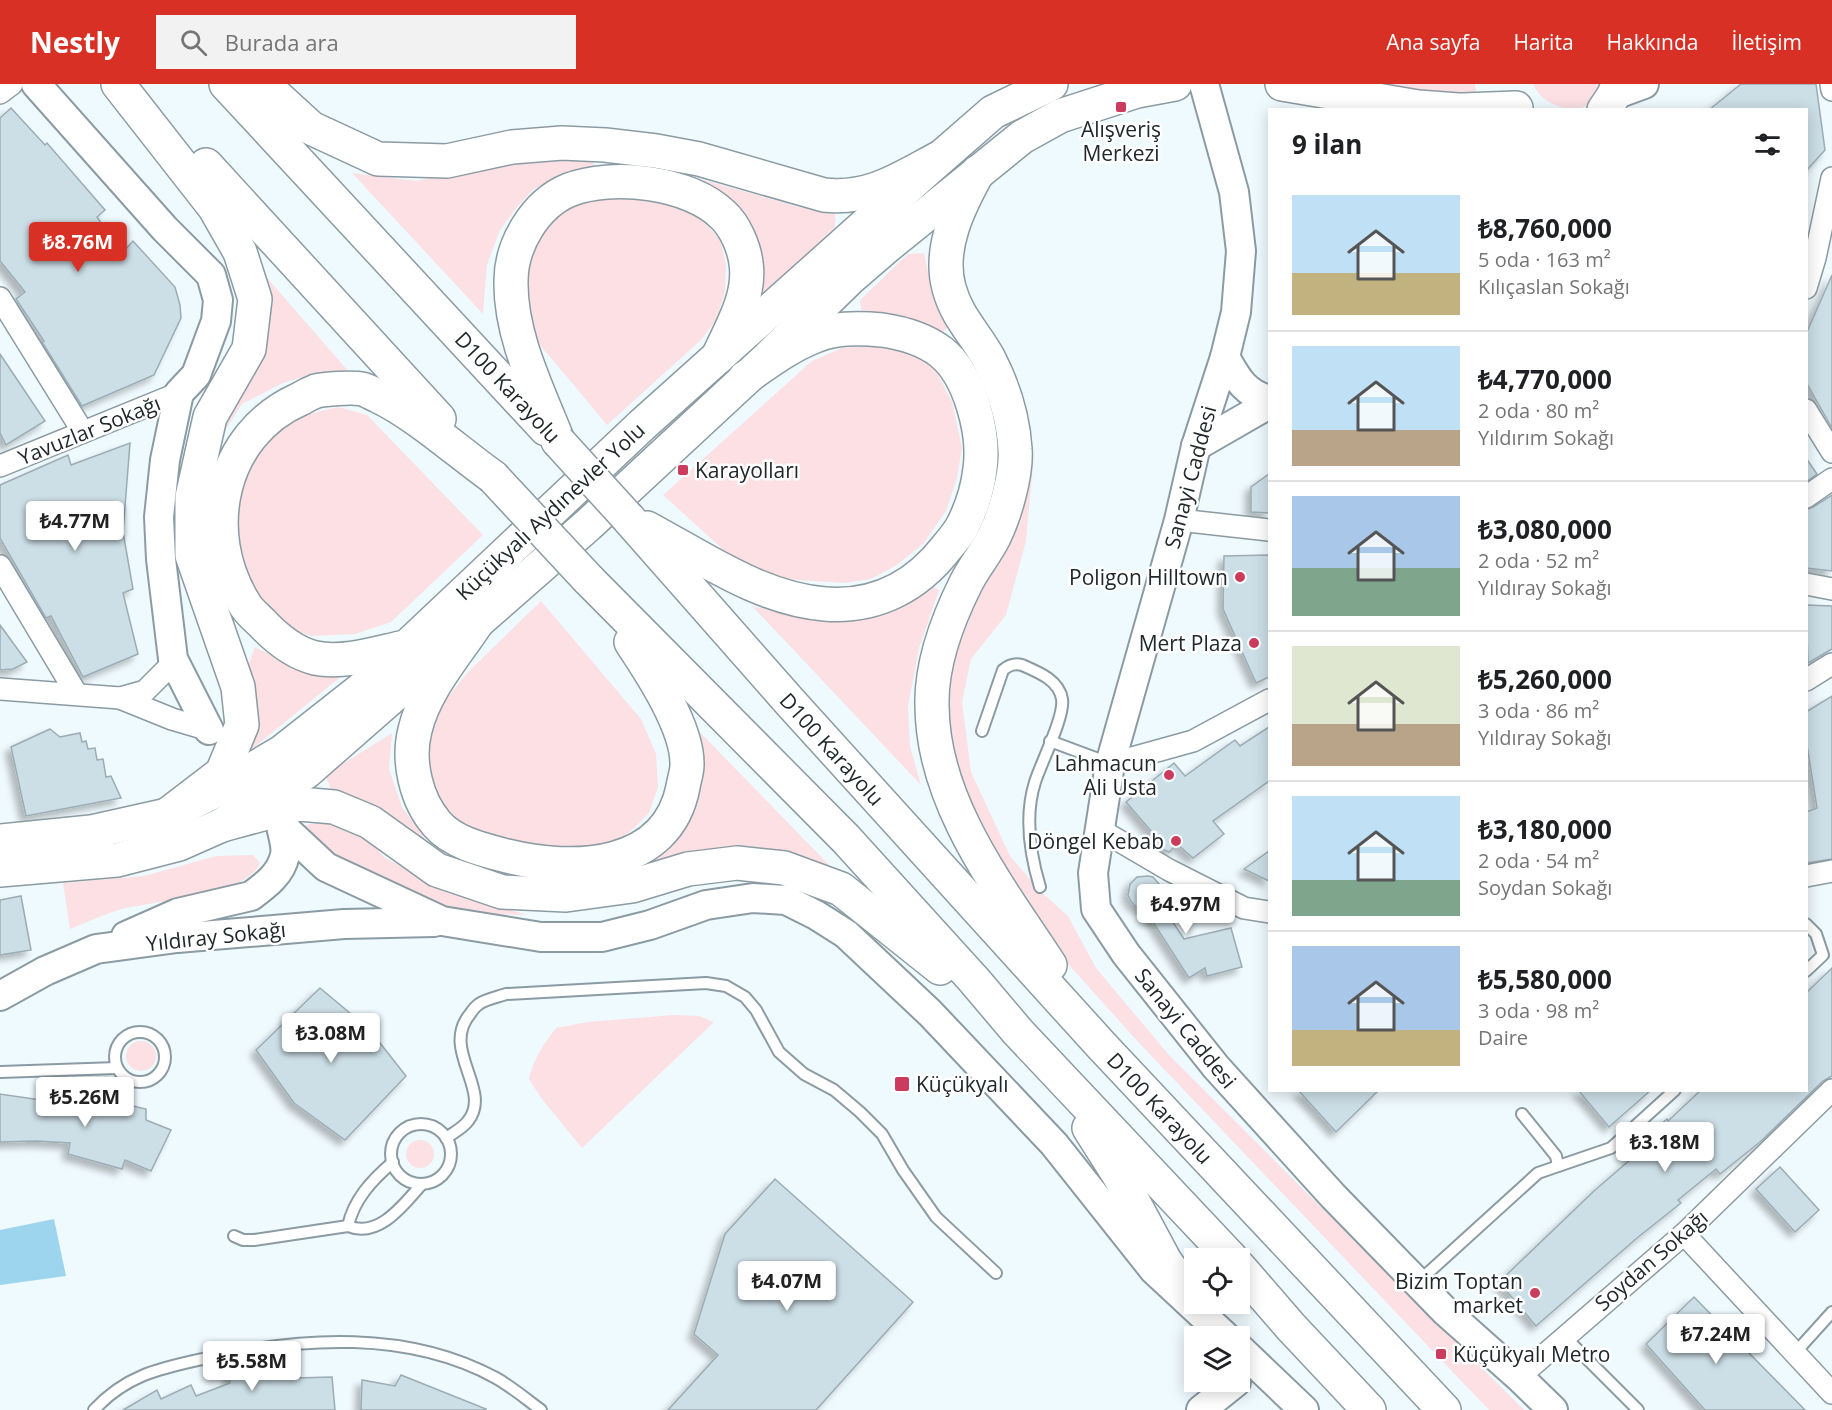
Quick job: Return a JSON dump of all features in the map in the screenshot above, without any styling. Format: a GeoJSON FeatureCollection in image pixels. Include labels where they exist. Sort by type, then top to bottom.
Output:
{"type":"FeatureCollection","features":[{"type":"Feature","properties":{"kind":"main road"},"geometry":{"type":"LineString","coordinates":[[36,84],[165,229],[211,275],[218,300],[216,321],[196,375],[179,393],[165,460],[159,517],[161,559],[174,659],[209,730]]}},
{"type":"Feature","properties":{"kind":"main road"},"geometry":{"type":"LineString","coordinates":[[118,84],[215,208],[240,252],[255,299],[249,349],[210,417],[192,496],[191,524],[192,555],[238,687],[242,725],[222,773],[167,815]]}},
{"type":"Feature","properties":{"kind":"main road"},"geometry":{"type":"LineString","coordinates":[[131,84],[588,579],[846,839],[1051,1068],[1222,1248]]}},
{"type":"Feature","properties":{"kind":"main road","name":"D100 Karayolu"},"geometry":{"type":"LineString","coordinates":[[226,84],[558,441],[790,702],[1101,1045],[1444,1410]]}},
{"type":"Feature","properties":{"kind":"main road"},"geometry":{"type":"LineString","coordinates":[[263,84],[310,128],[378,159],[447,161],[512,147],[562,143],[605,145],[657,150],[699,159],[824,195],[840,197],[854,196],[883,188],[941,157]]}},
{"type":"Feature","properties":{"kind":"main road","name":"Küçükyalı Aydınevler Yolu"},"geometry":{"type":"LineString","coordinates":[[0,841],[91,832],[167,815],[221,788],[282,752],[362,688],[642,425],[941,157],[993,112],[1051,84]]}},
{"type":"Feature","properties":{"kind":"main road","name":"Küçükyalı Aydınevler Yolu"},"geometry":{"type":"LineString","coordinates":[[222,825],[306,772],[588,525],[850,278],[1022,137],[1060,116],[1137,91],[1175,84]]}},
{"type":"Feature","properties":{"kind":"main road","name":"Sanayi Caddesi"},"geometry":{"type":"LineString","coordinates":[[1204,84],[1234,192],[1241,250],[1236,312],[1225,357],[1196,446],[1179,520],[1110,764],[1093,873],[1096,909],[1126,954],[1216,1067],[1334,1196],[1445,1311],[1553,1410]]}},
{"type":"Feature","properties":{"kind":"main road"},"geometry":{"type":"LineString","coordinates":[[1282,84],[1431,108]]}},
{"type":"Feature","properties":{"kind":"main road"},"geometry":{"type":"LineString","coordinates":[[1612,96],[1644,84]]}},
{"type":"Feature","properties":{"kind":"main road"},"geometry":{"type":"LineString","coordinates":[[1473,108],[1513,100]]}},
{"type":"Feature","properties":{"kind":"main road"},"geometry":{"type":"LineString","coordinates":[[978,172],[964,197],[951,230],[946,259],[948,287],[961,319],[988,357],[1008,400],[1016,451],[1009,498],[995,536],[967,582],[947,624],[936,667],[931,703],[934,739],[943,774],[959,815],[985,865],[1101,1045]]}},
{"type":"Feature","properties":{"kind":"main road"},"geometry":{"type":"LineString","coordinates":[[558,441],[525,356],[513,312],[510,279],[516,249],[526,228],[548,203],[567,191],[585,185],[615,182],[674,188],[704,200],[724,215],[738,237],[746,263],[746,285],[739,312],[718,357]]}},
{"type":"Feature","properties":{"kind":"main road"},"geometry":{"type":"LineString","coordinates":[[628,518],[741,579],[780,594],[826,604],[854,604],[889,594],[921,576],[946,550],[963,526],[969,511],[980,469],[981,451],[979,431],[969,392],[958,372],[942,353],[931,345],[897,332],[869,329],[842,330],[816,335],[795,345],[745,378]]}},
{"type":"Feature","properties":{"kind":"main road"},"geometry":{"type":"LineString","coordinates":[[1225,357],[1238,381],[1255,396],[1268,402]]}},
{"type":"Feature","properties":{"kind":"main road"},"geometry":{"type":"LineString","coordinates":[[405,647],[363,657],[315,658],[300,652],[273,634],[244,605],[227,569],[220,536],[221,503],[225,482],[246,442],[280,407],[318,390],[362,389],[394,404],[493,477]]}},
{"type":"Feature","properties":{"kind":"main road"},"geometry":{"type":"LineString","coordinates":[[1196,446],[1268,403]]}},
{"type":"Feature","properties":{"kind":"main road"},"geometry":{"type":"LineString","coordinates":[[476,624],[424,704],[414,731],[412,757],[425,806],[438,825],[450,834],[465,843],[490,851],[524,860],[555,864],[590,864],[618,858],[644,846],[661,832],[674,815],[687,765],[683,742],[659,687],[588,579]]}},
{"type":"Feature","properties":{"kind":"main road"},"geometry":{"type":"LineString","coordinates":[[0,870],[117,860],[179,844],[222,825],[299,804],[333,807],[370,822],[437,870],[502,892],[566,895],[632,886],[688,869],[737,863],[784,868],[841,889],[890,926],[1018,1032]]}},
{"type":"Feature","properties":{"kind":"main road"},"geometry":{"type":"LineString","coordinates":[[96,949],[178,913],[251,896],[273,880],[285,854],[281,825],[326,867],[442,921],[541,937],[602,937],[650,925],[706,905],[753,898],[786,900],[846,934],[930,1013],[1054,1144],[1154,1270],[1205,1316]]}},
{"type":"Feature","properties":{"kind":"main road","name":"Yıldıray Sokağı"},"geometry":{"type":"LineString","coordinates":[[0,996],[45,971],[96,949],[177,938],[344,924],[442,921]]}},
{"type":"Feature","properties":{"kind":"main road"},"geometry":{"type":"LineString","coordinates":[[1051,1068],[1120,1177],[1165,1262],[1205,1316]]}},
{"type":"Feature","properties":{"kind":"main road"},"geometry":{"type":"LineString","coordinates":[[1250,1280],[1369,1410]]}},
{"type":"Feature","properties":{"kind":"main road"},"geometry":{"type":"LineString","coordinates":[[1250,1373],[1304,1410]]}},
{"type":"Feature","properties":{"kind":"main road"},"geometry":{"type":"LineString","coordinates":[[1201,1410],[1219,1392]]}},
{"type":"Feature","properties":{"kind":"street"},"geometry":{"type":"LineString","coordinates":[[0,93],[12,84]]}},
{"type":"Feature","properties":{"kind":"street"},"geometry":{"type":"LineString","coordinates":[[1831,84],[1832,90]]}},
{"type":"Feature","properties":{"kind":"street"},"geometry":{"type":"LineString","coordinates":[[1808,282],[1818,251],[1832,178]]}},
{"type":"Feature","properties":{"kind":"street"},"geometry":{"type":"LineString","coordinates":[[0,298],[83,432]]}},
{"type":"Feature","properties":{"kind":"street","name":"Yavuzlar Sokağı"},"geometry":{"type":"LineString","coordinates":[[0,466],[179,393]]}},
{"type":"Feature","properties":{"kind":"street"},"geometry":{"type":"LineString","coordinates":[[1808,413],[1832,452]]}},
{"type":"Feature","properties":{"kind":"street"},"geometry":{"type":"LineString","coordinates":[[1808,496],[1832,479]]}},
{"type":"Feature","properties":{"kind":"street"},"geometry":{"type":"LineString","coordinates":[[1179,520],[1268,530]]}},
{"type":"Feature","properties":{"kind":"street"},"geometry":{"type":"LineString","coordinates":[[0,566],[76,693]]}},
{"type":"Feature","properties":{"kind":"street"},"geometry":{"type":"LineString","coordinates":[[1808,584],[1832,589]]}},
{"type":"Feature","properties":{"kind":"street"},"geometry":{"type":"LineString","coordinates":[[120,698],[145,691],[174,659]]}},
{"type":"Feature","properties":{"kind":"street"},"geometry":{"type":"LineString","coordinates":[[1808,679],[1832,664]]}},
{"type":"Feature","properties":{"kind":"street"},"geometry":{"type":"LineString","coordinates":[[0,689],[120,698],[172,719],[209,730]]}},
{"type":"Feature","properties":{"kind":"street"},"geometry":{"type":"LineString","coordinates":[[1110,764],[1193,741],[1268,701]]}},
{"type":"Feature","properties":{"kind":"street"},"geometry":{"type":"LineString","coordinates":[[1099,830],[1169,870],[1244,908],[1268,912]]}},
{"type":"Feature","properties":{"kind":"street"},"geometry":{"type":"LineString","coordinates":[[1808,876],[1832,871]]}},
{"type":"Feature","properties":{"kind":"street","name":"Soydan Sokağı"},"geometry":{"type":"LineString","coordinates":[[1519,1377],[1684,1234],[1832,1090]]}},
{"type":"Feature","properties":{"kind":"street"},"geometry":{"type":"LineString","coordinates":[[1684,1234],[1832,1393]]}},
{"type":"Feature","properties":{"kind":"lane"},"geometry":{"type":"LineString","coordinates":[[982,731],[1003,670],[1017,664],[1050,679],[1060,693],[1063,708],[1034,784],[1029,824],[1032,854],[1040,887]]}},
{"type":"Feature","properties":{"kind":"lane"},"geometry":{"type":"LineString","coordinates":[[1050,741],[1110,764]]}},
{"type":"Feature","properties":{"kind":"lane"},"geometry":{"type":"LineString","coordinates":[[1808,926],[1816,934],[1823,955],[1808,969]]}},
{"type":"Feature","properties":{"kind":"lane"},"geometry":{"type":"LineString","coordinates":[[446,1138],[468,1121],[473,1111],[475,1099],[460,1046],[459,1034],[464,1021],[479,1004],[506,994],[696,983],[726,986],[746,997],[756,1010],[779,1052],[791,1064],[804,1074],[834,1089],[882,1134],[903,1170],[936,1217],[996,1273]]}},
{"type":"Feature","properties":{"kind":"lane"},"geometry":{"type":"LineString","coordinates":[[143,1032],[159,1040],[164,1047],[166,1056],[161,1072],[147,1082],[129,1080],[117,1068],[116,1050],[126,1037],[143,1032]]}},
{"type":"Feature","properties":{"kind":"lane"},"geometry":{"type":"LineString","coordinates":[[0,1072],[117,1068]]}},
{"type":"Feature","properties":{"kind":"lane"},"geometry":{"type":"LineString","coordinates":[[1417,1282],[1538,1173],[1611,1148],[1673,1092]]}},
{"type":"Feature","properties":{"kind":"lane"},"geometry":{"type":"LineString","coordinates":[[1522,1114],[1556,1156],[1558,1166]]}},
{"type":"Feature","properties":{"kind":"lane"},"geometry":{"type":"LineString","coordinates":[[417,1125],[430,1125],[441,1132],[446,1138],[451,1154],[448,1168],[439,1179],[422,1184],[413,1184],[400,1177],[393,1162],[391,1152],[395,1138],[405,1129],[417,1125]]}},
{"type":"Feature","properties":{"kind":"lane"},"geometry":{"type":"LineString","coordinates":[[348,1226],[354,1206],[360,1197],[378,1175],[393,1162]]}},
{"type":"Feature","properties":{"kind":"lane"},"geometry":{"type":"LineString","coordinates":[[234,1236],[243,1240],[254,1240],[348,1226],[365,1229],[386,1220],[401,1208],[422,1184]]}},
{"type":"Feature","properties":{"kind":"lane"},"geometry":{"type":"LineString","coordinates":[[1795,1353],[1832,1312]]}},
{"type":"Feature","properties":{"kind":"lane"},"geometry":{"type":"LineString","coordinates":[[1565,1336],[1638,1410]]}},
{"type":"Feature","properties":{"kind":"lane"},"geometry":{"type":"LineString","coordinates":[[94,1410],[128,1381],[158,1369],[254,1347],[325,1341],[410,1348],[456,1360],[496,1378],[541,1410]]}},
{"type":"Feature","properties":{"kind":"shaded area"},"geometry":{"type":"Polygon","coordinates":[[[1355,84],[1475,84],[1476,94],[1402,92],[1355,84]]]}},
{"type":"Feature","properties":{"kind":"shaded area"},"geometry":{"type":"Polygon","coordinates":[[[1533,84],[1610,84],[1590,105],[1571,108],[1553,104],[1545,99],[1533,84]]]}},
{"type":"Feature","properties":{"kind":"shaded area"},"geometry":{"type":"Polygon","coordinates":[[[564,158],[590,159],[597,168],[563,177],[534,189],[518,206],[500,230],[487,265],[483,314],[352,173],[416,181],[452,173],[564,158]]]}},
{"type":"Feature","properties":{"kind":"shaded area"},"geometry":{"type":"Polygon","coordinates":[[[689,176],[803,208],[835,210],[835,227],[759,299],[705,185],[689,176]]]}},
{"type":"Feature","properties":{"kind":"shaded area"},"geometry":{"type":"Polygon","coordinates":[[[615,196],[655,198],[688,211],[705,223],[720,239],[726,264],[725,292],[716,320],[701,340],[607,425],[536,339],[530,323],[526,289],[533,254],[550,224],[575,206],[615,196]]]}},
{"type":"Feature","properties":{"kind":"shaded area"},"geometry":{"type":"Polygon","coordinates":[[[924,253],[932,292],[949,326],[937,339],[862,314],[860,300],[908,254],[924,253]]]}},
{"type":"Feature","properties":{"kind":"shaded area"},"geometry":{"type":"Polygon","coordinates":[[[262,272],[349,372],[309,375],[283,383],[242,404],[211,452],[262,272]]]}},
{"type":"Feature","properties":{"kind":"shaded area"},"geometry":{"type":"Polygon","coordinates":[[[880,345],[907,353],[934,367],[952,402],[962,448],[957,478],[946,511],[924,543],[897,565],[871,579],[844,583],[781,579],[737,562],[663,495],[812,361],[842,348],[880,345]]]}},
{"type":"Feature","properties":{"kind":"shaded area"},"geometry":{"type":"Polygon","coordinates":[[[338,407],[367,415],[483,535],[391,622],[355,634],[312,636],[278,626],[264,608],[245,569],[238,532],[237,502],[246,467],[269,435],[301,416],[338,407]]]}},
{"type":"Feature","properties":{"kind":"shaded area"},"geometry":{"type":"Polygon","coordinates":[[[1034,455],[1026,541],[1006,615],[971,659],[962,702],[971,772],[1010,856],[1039,890],[1068,916],[1096,968],[1169,1055],[1524,1410],[1489,1410],[1141,1045],[1051,945],[998,869],[962,791],[943,695],[955,643],[978,590],[1010,535],[1034,455]]]}},
{"type":"Feature","properties":{"kind":"shaded area"},"geometry":{"type":"Polygon","coordinates":[[[927,583],[939,590],[919,648],[908,706],[910,747],[921,785],[752,606],[793,616],[827,618],[927,583]]]}},
{"type":"Feature","properties":{"kind":"shaded area"},"geometry":{"type":"Polygon","coordinates":[[[541,601],[641,719],[656,754],[658,787],[649,813],[630,832],[605,848],[559,856],[459,827],[437,806],[423,767],[425,734],[440,707],[468,672],[541,601]]]}},
{"type":"Feature","properties":{"kind":"shaded area"},"geometry":{"type":"Polygon","coordinates":[[[255,647],[284,662],[343,675],[252,749],[251,691],[247,668],[255,647]]]}},
{"type":"Feature","properties":{"kind":"shaded area"},"geometry":{"type":"Polygon","coordinates":[[[687,719],[837,873],[639,875],[632,865],[661,842],[687,719]]]}},
{"type":"Feature","properties":{"kind":"shaded area"},"geometry":{"type":"Polygon","coordinates":[[[392,733],[389,769],[402,807],[438,857],[335,798],[325,775],[392,733]]]}},
{"type":"Feature","properties":{"kind":"shaded area"},"geometry":{"type":"Polygon","coordinates":[[[323,822],[340,826],[367,838],[385,858],[428,880],[475,899],[527,915],[489,914],[436,904],[328,854],[294,827],[323,822]]]}},
{"type":"Feature","properties":{"kind":"shaded area"},"geometry":{"type":"Polygon","coordinates":[[[253,855],[260,863],[252,874],[238,883],[198,895],[122,909],[70,929],[63,883],[144,876],[216,856],[253,855]]]}},
{"type":"Feature","properties":{"kind":"shaded area"},"geometry":{"type":"Polygon","coordinates":[[[674,1015],[699,1016],[714,1022],[582,1148],[542,1099],[529,1079],[536,1058],[547,1040],[556,1028],[588,1022],[674,1015]]]}},
{"type":"Feature","properties":{"kind":"shaded area"},"geometry":{"type":"Polygon","coordinates":[[[141,1041],[147,1042],[155,1050],[155,1062],[147,1070],[141,1071],[135,1070],[127,1062],[126,1056],[127,1050],[135,1042],[141,1041]]]}},
{"type":"Feature","properties":{"kind":"shaded area"},"geometry":{"type":"Polygon","coordinates":[[[420,1140],[430,1144],[434,1154],[430,1164],[420,1168],[410,1164],[406,1154],[410,1144],[420,1140]]]}},
{"type":"Feature","properties":{"kind":"water"},"geometry":{"type":"Polygon","coordinates":[[[54,1219],[66,1276],[0,1285],[0,1230],[54,1219]]]}},
{"type":"Feature","properties":{"kind":"building"},"geometry":{"type":"Polygon","coordinates":[[[1741,84],[1816,84],[1825,150],[1808,169],[1808,108],[1711,108],[1741,84]]]}},
{"type":"Feature","properties":{"kind":"building"},"geometry":{"type":"Polygon","coordinates":[[[11,108],[45,145],[47,143],[105,210],[97,217],[122,253],[133,241],[175,287],[180,305],[181,318],[154,375],[82,406],[16,299],[25,292],[0,261],[0,118],[11,108]]]}},
{"type":"Feature","properties":{"kind":"building"},"geometry":{"type":"Polygon","coordinates":[[[1832,275],[1832,428],[1808,386],[1808,329],[1832,275]]]}},
{"type":"Feature","properties":{"kind":"building"},"geometry":{"type":"Polygon","coordinates":[[[0,354],[45,421],[6,445],[0,433],[0,354]]]}},
{"type":"Feature","properties":{"kind":"building"},"geometry":{"type":"Polygon","coordinates":[[[130,443],[123,532],[133,589],[123,593],[138,654],[83,677],[51,616],[46,618],[0,538],[0,485],[68,455],[71,465],[130,443]]]}},
{"type":"Feature","properties":{"kind":"building"},"geometry":{"type":"Polygon","coordinates":[[[1808,461],[1817,474],[1808,481],[1808,461]]]}},
{"type":"Feature","properties":{"kind":"building"},"geometry":{"type":"Polygon","coordinates":[[[1268,475],[1268,513],[1251,512],[1251,487],[1268,475]]]}},
{"type":"Feature","properties":{"kind":"building"},"geometry":{"type":"Polygon","coordinates":[[[1832,495],[1832,571],[1808,568],[1808,509],[1832,495]]]}},
{"type":"Feature","properties":{"kind":"building","name":"Mert Plaza"},"geometry":{"type":"Polygon","coordinates":[[[1268,555],[1268,677],[1256,683],[1223,609],[1224,556],[1268,555]]]}},
{"type":"Feature","properties":{"kind":"building"},"geometry":{"type":"Polygon","coordinates":[[[1808,605],[1832,606],[1832,649],[1808,663],[1808,605]]]}},
{"type":"Feature","properties":{"kind":"building"},"geometry":{"type":"Polygon","coordinates":[[[0,625],[27,662],[13,669],[0,670],[0,625]]]}},
{"type":"Feature","properties":{"kind":"building"},"geometry":{"type":"Polygon","coordinates":[[[1832,696],[1832,859],[1808,863],[1808,811],[1817,808],[1808,752],[1808,711],[1832,696]]]}},
{"type":"Feature","properties":{"kind":"building"},"geometry":{"type":"Polygon","coordinates":[[[1268,728],[1268,782],[1213,821],[1224,834],[1193,858],[1177,844],[1169,852],[1150,844],[1158,839],[1126,802],[1174,763],[1185,776],[1235,740],[1240,746],[1268,728]]]}},
{"type":"Feature","properties":{"kind":"building"},"geometry":{"type":"Polygon","coordinates":[[[50,729],[60,737],[80,733],[82,742],[86,741],[88,749],[95,748],[97,760],[103,759],[106,777],[111,776],[121,798],[26,816],[11,747],[50,729]]]}},
{"type":"Feature","properties":{"kind":"building"},"geometry":{"type":"Polygon","coordinates":[[[1268,852],[1268,881],[1244,869],[1268,852]]]}},
{"type":"Feature","properties":{"kind":"building"},"geometry":{"type":"Polygon","coordinates":[[[1137,877],[1153,877],[1160,885],[1161,904],[1184,939],[1231,928],[1242,967],[1207,976],[1205,968],[1189,978],[1146,911],[1135,906],[1128,895],[1130,884],[1137,877]]]}},
{"type":"Feature","properties":{"kind":"building"},"geometry":{"type":"Polygon","coordinates":[[[21,896],[31,950],[0,955],[0,900],[21,896]]]}},
{"type":"Feature","properties":{"kind":"building"},"geometry":{"type":"Polygon","coordinates":[[[1832,968],[1832,1076],[1823,1081],[1760,1142],[1720,1174],[1716,1169],[1678,1200],[1681,1203],[1536,1326],[1499,1282],[1594,1191],[1639,1152],[1634,1148],[1667,1119],[1668,1121],[1699,1092],[1808,1092],[1808,991],[1832,968]]]}},
{"type":"Feature","properties":{"kind":"building"},"geometry":{"type":"Polygon","coordinates":[[[320,988],[369,1029],[406,1076],[345,1140],[294,1103],[256,1050],[320,988]]]}},
{"type":"Feature","properties":{"kind":"building"},"geometry":{"type":"Polygon","coordinates":[[[1300,1092],[1377,1092],[1336,1132],[1300,1092]]]}},
{"type":"Feature","properties":{"kind":"building"},"geometry":{"type":"Polygon","coordinates":[[[1580,1092],[1649,1092],[1609,1127],[1580,1092]]]}},
{"type":"Feature","properties":{"kind":"building"},"geometry":{"type":"Polygon","coordinates":[[[78,1093],[146,1109],[146,1120],[171,1130],[151,1171],[125,1160],[122,1169],[68,1154],[70,1143],[0,1142],[0,1094],[41,1100],[78,1100],[78,1093]]]}},
{"type":"Feature","properties":{"kind":"building"},"geometry":{"type":"Polygon","coordinates":[[[1780,1167],[1819,1210],[1795,1232],[1756,1189],[1780,1167]]]}},
{"type":"Feature","properties":{"kind":"building"},"geometry":{"type":"Polygon","coordinates":[[[775,1179],[913,1302],[816,1410],[668,1410],[718,1355],[694,1334],[725,1234],[775,1179]]]}},
{"type":"Feature","properties":{"kind":"building"},"geometry":{"type":"Polygon","coordinates":[[[1694,1297],[1805,1410],[1705,1410],[1646,1344],[1694,1297]]]}},
{"type":"Feature","properties":{"kind":"building"},"geometry":{"type":"Polygon","coordinates":[[[293,1359],[296,1378],[332,1377],[335,1410],[123,1410],[157,1390],[161,1399],[191,1385],[196,1396],[230,1383],[228,1367],[293,1359]]]}},
{"type":"Feature","properties":{"kind":"building"},"geometry":{"type":"Polygon","coordinates":[[[401,1375],[486,1410],[361,1410],[362,1380],[395,1386],[401,1375]]]}},
{"type":"Feature","properties":{"kind":"place","name":"Alışveriş Merkezi"},"geometry":{"type":"Point","coordinates":[1121,107]}},
{"type":"Feature","properties":{"kind":"place","name":"Karayolları"},"geometry":{"type":"Point","coordinates":[683,470]}},
{"type":"Feature","properties":{"kind":"place","name":"Poligon Hilltown"},"geometry":{"type":"Point","coordinates":[1240,577]}},
{"type":"Feature","properties":{"kind":"place","name":"Mert Plaza"},"geometry":{"type":"Point","coordinates":[1254,643]}},
{"type":"Feature","properties":{"kind":"place","name":"Lahmacun Ali Usta"},"geometry":{"type":"Point","coordinates":[1169,775]}},
{"type":"Feature","properties":{"kind":"place","name":"Döngel Kebab"},"geometry":{"type":"Point","coordinates":[1176,841]}},
{"type":"Feature","properties":{"kind":"place","name":"Küçükyalı"},"geometry":{"type":"Point","coordinates":[902,1084]}},
{"type":"Feature","properties":{"kind":"place","name":"Bizim Toptan market"},"geometry":{"type":"Point","coordinates":[1535,1293]}},
{"type":"Feature","properties":{"kind":"place","name":"Küçükyalı Metro"},"geometry":{"type":"Point","coordinates":[1441,1354]}}]}
